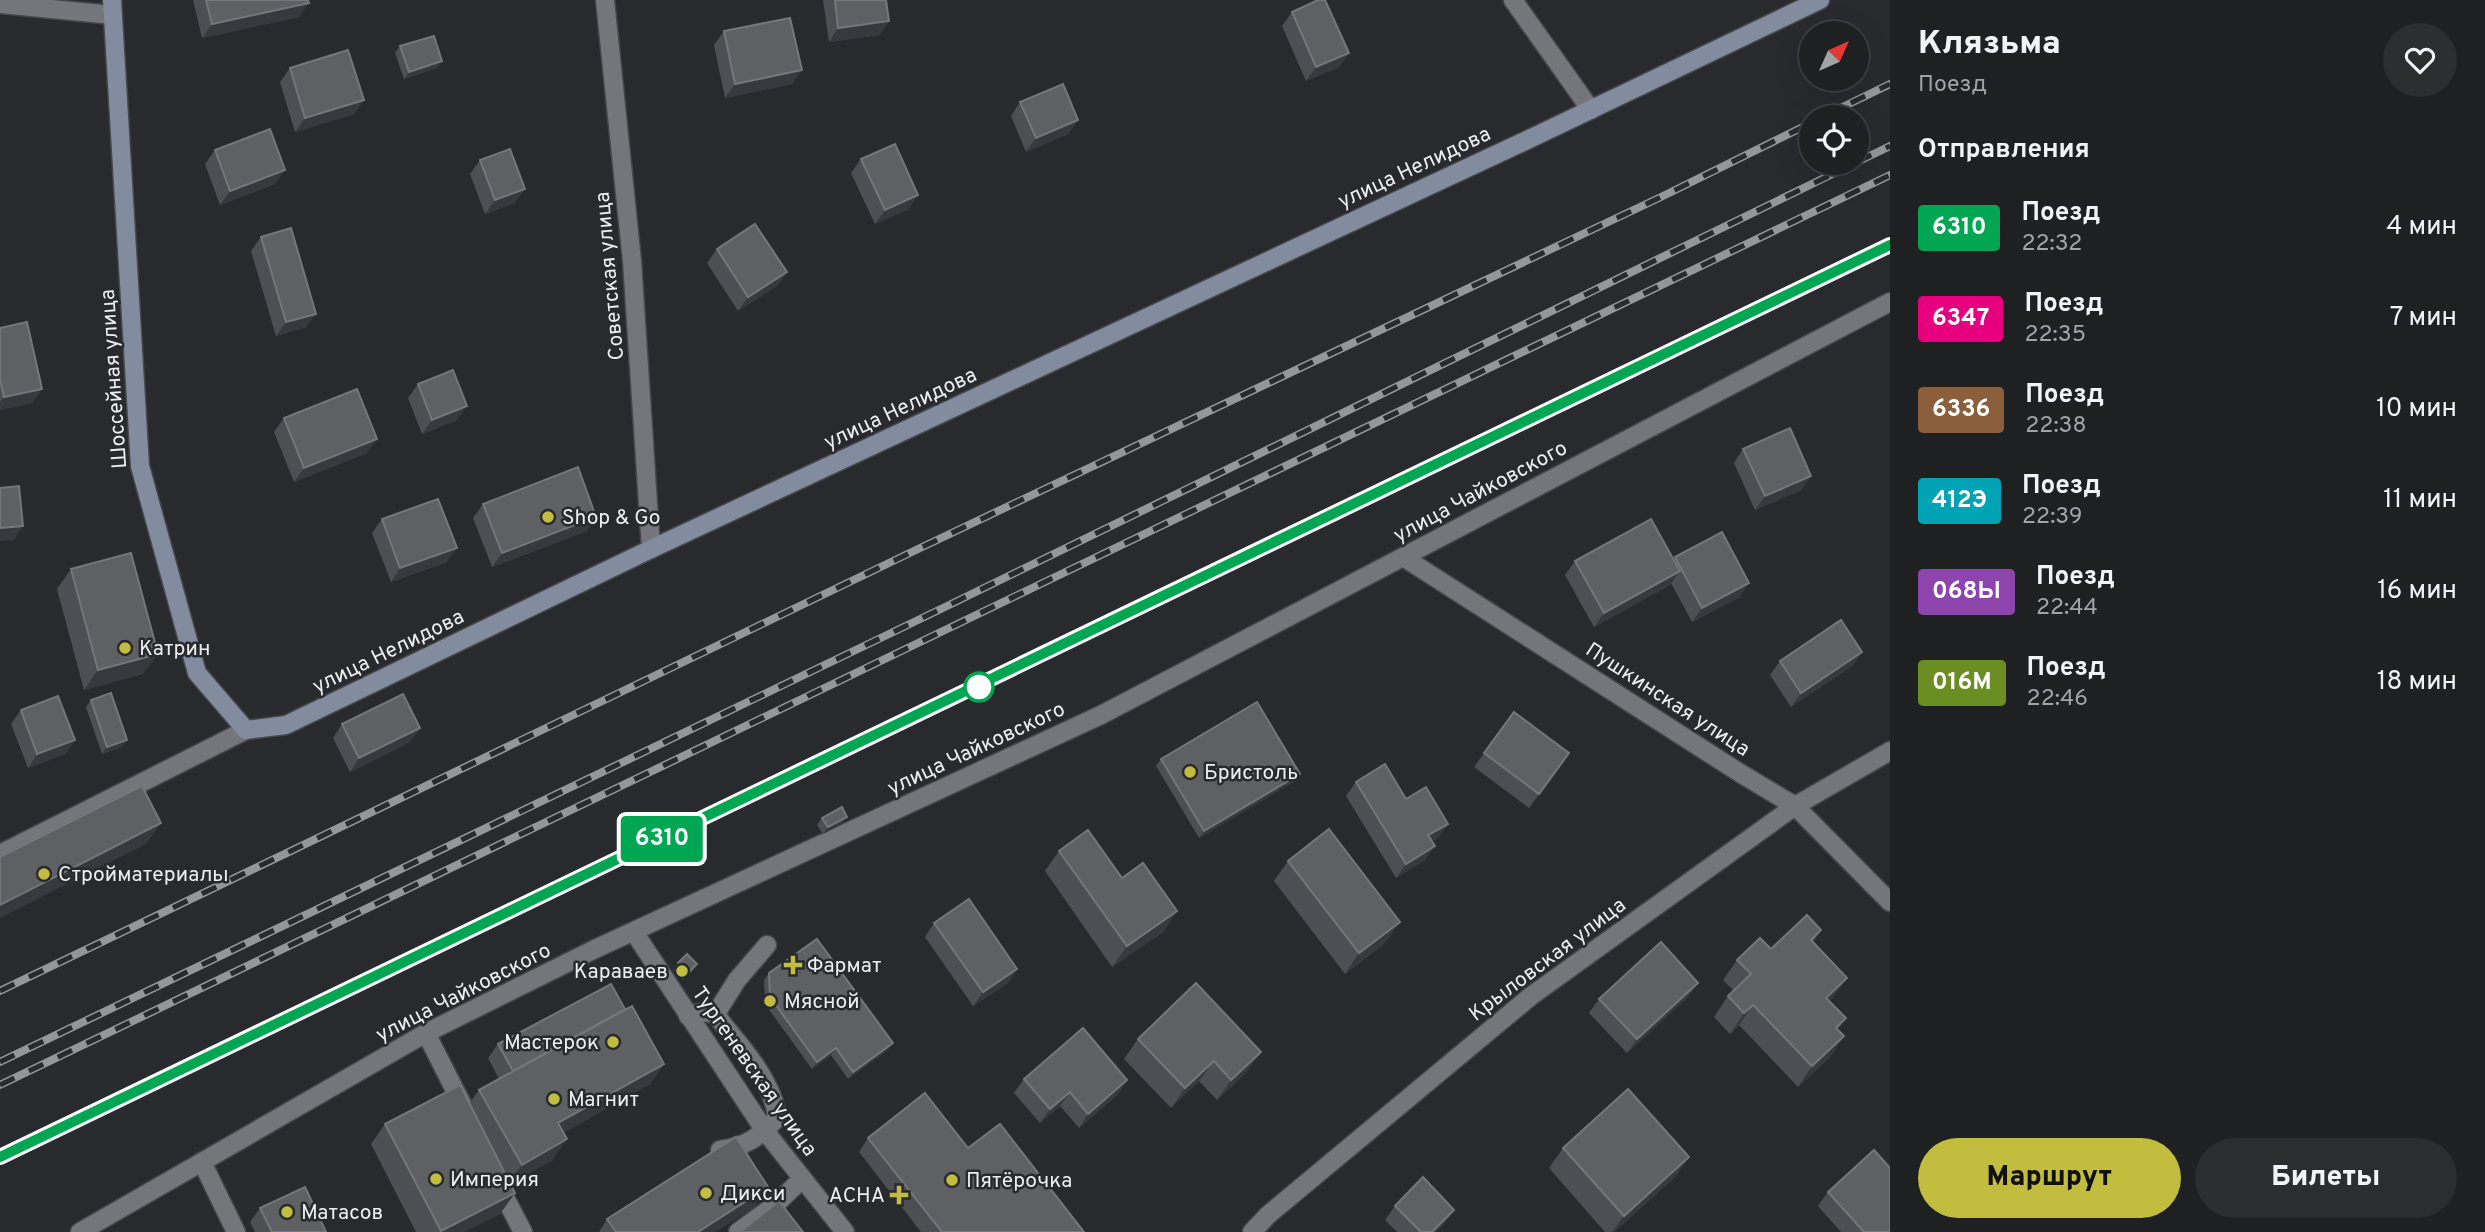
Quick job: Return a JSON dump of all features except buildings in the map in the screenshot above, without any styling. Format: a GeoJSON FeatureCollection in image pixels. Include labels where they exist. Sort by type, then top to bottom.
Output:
{"type":"FeatureCollection","features":[{"type":"Feature","properties":{"kind":"main road","name":"улица Нелидова"},"geometry":{"type":"LineString","coordinates":[[246,730],[286,725],[651,550],[1821,0]]}},
{"type":"Feature","properties":{"kind":"main road","name":"Шоссейная улица"},"geometry":{"type":"LineString","coordinates":[[112,8],[140,466],[197,673],[246,730]]}},
{"type":"Feature","properties":{"kind":"street","name":"Советская улица"},"geometry":{"type":"LineString","coordinates":[[605,0],[632,261],[651,550]]}},
{"type":"Feature","properties":{"kind":"street"},"geometry":{"type":"LineString","coordinates":[[1513,0],[1591,110]]}},
{"type":"Feature","properties":{"kind":"street"},"geometry":{"type":"LineString","coordinates":[[0,4],[112,8]]}},
{"type":"Feature","properties":{"kind":"street","name":"улица Чайковского"},"geometry":{"type":"LineString","coordinates":[[80,1232],[426,1033],[634,932],[1101,715],[1890,302]]}},
{"type":"Feature","properties":{"kind":"street","name":"Пушкинская улица"},"geometry":{"type":"LineString","coordinates":[[1403,557],[1795,806],[1890,902]]}},
{"type":"Feature","properties":{"kind":"street","name":"улица Нелидова"},"geometry":{"type":"LineString","coordinates":[[0,854],[246,730]]}},
{"type":"Feature","properties":{"kind":"street","name":"Крыловская улица"},"geometry":{"type":"LineString","coordinates":[[1252,1232],[1268,1215],[1531,996],[1795,806],[1890,751]]}},
{"type":"Feature","properties":{"kind":"street","name":"Тургеневская улица"},"geometry":{"type":"LineString","coordinates":[[634,932],[765,1131],[845,1232]]}},
{"type":"Feature","properties":{"kind":"street"},"geometry":{"type":"LineString","coordinates":[[715,1015],[737,980],[766,945]]}},
{"type":"Feature","properties":{"kind":"street"},"geometry":{"type":"LineString","coordinates":[[688,1016],[701,1011],[715,1015],[739,1044],[776,1105],[777,1118],[765,1131],[739,1148],[720,1150],[710,1157]]}},
{"type":"Feature","properties":{"kind":"street"},"geometry":{"type":"LineString","coordinates":[[426,1033],[471,1122]]}},
{"type":"Feature","properties":{"kind":"street"},"geometry":{"type":"LineString","coordinates":[[202,1162],[236,1232]]}},
{"type":"Feature","properties":{"kind":"street"},"geometry":{"type":"LineString","coordinates":[[492,1171],[523,1232]]}},
{"type":"Feature","properties":{"kind":"street"},"geometry":{"type":"LineString","coordinates":[[738,1232],[802,1179]]}},
{"type":"Feature","properties":{"kind":"railway"},"geometry":{"type":"LineString","coordinates":[[1847,105],[1890,84]]}},
{"type":"Feature","properties":{"kind":"railway"},"geometry":{"type":"LineString","coordinates":[[0,991],[1799,129]]}},
{"type":"Feature","properties":{"kind":"railway"},"geometry":{"type":"LineString","coordinates":[[1869,156],[1890,146]]}},
{"type":"Feature","properties":{"kind":"railway"},"geometry":{"type":"LineString","coordinates":[[0,1062],[943,608],[1830,175]]}},
{"type":"Feature","properties":{"kind":"railway"},"geometry":{"type":"LineString","coordinates":[[0,1085],[1890,175]]}},
{"type":"Feature","properties":{"kind":"railway"},"geometry":{"type":"LineString","coordinates":[[0,1157],[1890,245]]}},
{"type":"Feature","properties":{"kind":"train","name":"6310"},"geometry":{"type":"LineString","coordinates":[[0,1157],[1890,245]]}},
{"type":"Feature","properties":{"kind":"place","name":"Shop & Go"},"geometry":{"type":"Point","coordinates":[548,517]}},
{"type":"Feature","properties":{"kind":"place","name":"Катрин"},"geometry":{"type":"Point","coordinates":[125,648]}},
{"type":"Feature","properties":{"kind":"place","name":"Бристоль"},"geometry":{"type":"Point","coordinates":[1190,772]}},
{"type":"Feature","properties":{"kind":"place","name":"Стройматериалы"},"geometry":{"type":"Point","coordinates":[44,874]}},
{"type":"Feature","properties":{"kind":"place","name":"Фармат"},"geometry":{"type":"Point","coordinates":[793,965]}},
{"type":"Feature","properties":{"kind":"place","name":"Караваев"},"geometry":{"type":"Point","coordinates":[682,971]}},
{"type":"Feature","properties":{"kind":"place","name":"Мясной"},"geometry":{"type":"Point","coordinates":[770,1001]}},
{"type":"Feature","properties":{"kind":"place","name":"Мастерок"},"geometry":{"type":"Point","coordinates":[613,1042]}},
{"type":"Feature","properties":{"kind":"place","name":"Магнит"},"geometry":{"type":"Point","coordinates":[554,1099]}},
{"type":"Feature","properties":{"kind":"place","name":"Империя"},"geometry":{"type":"Point","coordinates":[436,1179]}},
{"type":"Feature","properties":{"kind":"place","name":"Пятёрочка"},"geometry":{"type":"Point","coordinates":[952,1180]}},
{"type":"Feature","properties":{"kind":"place","name":"Дикси"},"geometry":{"type":"Point","coordinates":[706,1193]}},
{"type":"Feature","properties":{"kind":"place","name":"АСНА"},"geometry":{"type":"Point","coordinates":[899,1195]}},
{"type":"Feature","properties":{"kind":"place","name":"Матасов"},"geometry":{"type":"Point","coordinates":[287,1212]}}]}
